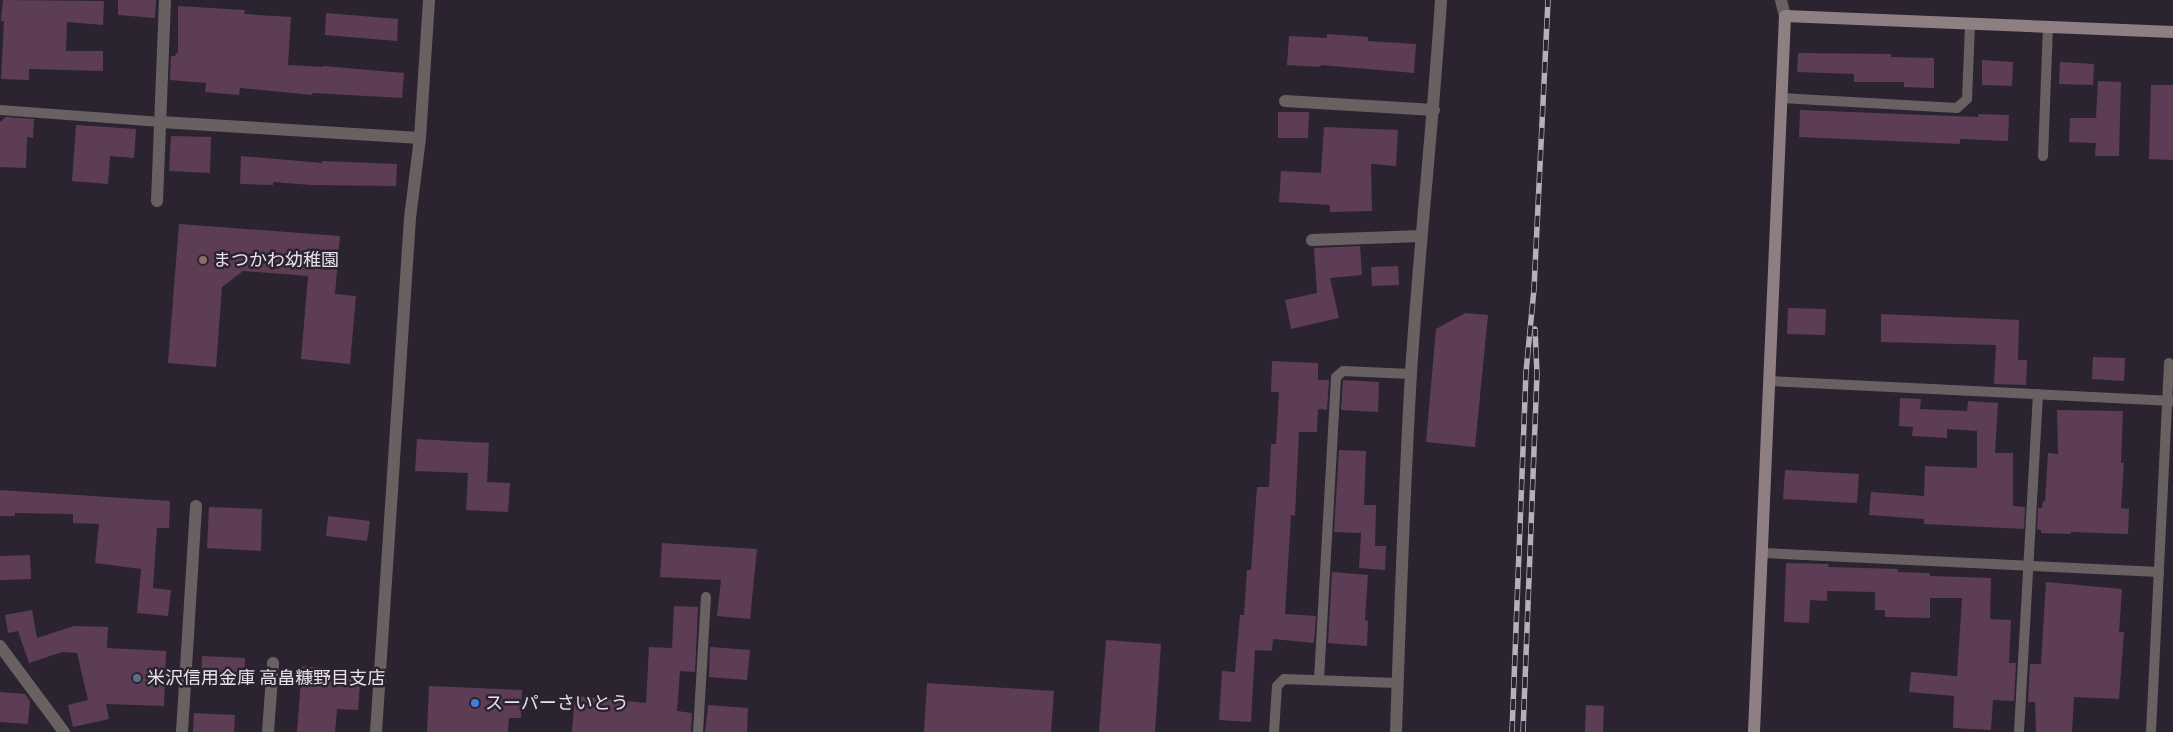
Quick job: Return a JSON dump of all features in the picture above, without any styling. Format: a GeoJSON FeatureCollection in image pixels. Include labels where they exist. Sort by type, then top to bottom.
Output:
{"type":"FeatureCollection","features":[{"type":"Feature","properties":{"kind":"street"},"geometry":{"type":"LineString","coordinates":[[158,201],[165,0]]}},
{"type":"Feature","properties":{"kind":"street"},"geometry":{"type":"LineString","coordinates":[[376,732],[410,218],[420,138],[429,0]]}},
{"type":"Feature","properties":{"kind":"street"},"geometry":{"type":"LineString","coordinates":[[1396,732],[1411,374],[1421,236],[1434,110],[1441,0]]}},
{"type":"Feature","properties":{"kind":"street"},"geometry":{"type":"LineString","coordinates":[[1754,732],[1781,98],[1784,16],[1781,0]]}},
{"type":"Feature","properties":{"kind":"street"},"geometry":{"type":"LineString","coordinates":[[1784,16],[2173,32]]}},
{"type":"Feature","properties":{"kind":"street"},"geometry":{"type":"LineString","coordinates":[[1285,101],[1434,110]]}},
{"type":"Feature","properties":{"kind":"street"},"geometry":{"type":"LineString","coordinates":[[161,122],[420,138]]}},
{"type":"Feature","properties":{"kind":"street"},"geometry":{"type":"LineString","coordinates":[[1312,240],[1421,236]]}},
{"type":"Feature","properties":{"kind":"street"},"geometry":{"type":"LineString","coordinates":[[182,732],[196,506]]}},
{"type":"Feature","properties":{"kind":"street"},"geometry":{"type":"LineString","coordinates":[[0,646],[64,732]]}},
{"type":"Feature","properties":{"kind":"street"},"geometry":{"type":"LineString","coordinates":[[268,732],[273,663]]}},
{"type":"Feature","properties":{"kind":"lane"},"geometry":{"type":"LineString","coordinates":[[1781,98],[1957,108],[1967,98],[1970,24]]}},
{"type":"Feature","properties":{"kind":"lane"},"geometry":{"type":"LineString","coordinates":[[2043,156],[2048,27]]}},
{"type":"Feature","properties":{"kind":"lane"},"geometry":{"type":"LineString","coordinates":[[0,110],[161,122]]}},
{"type":"Feature","properties":{"kind":"lane"},"geometry":{"type":"LineString","coordinates":[[2150,732],[2170,400],[2169,363]]}},
{"type":"Feature","properties":{"kind":"lane"},"geometry":{"type":"LineString","coordinates":[[1319,679],[1336,377],[1343,371],[1411,374]]}},
{"type":"Feature","properties":{"kind":"lane"},"geometry":{"type":"LineString","coordinates":[[1769,381],[2170,400]]}},
{"type":"Feature","properties":{"kind":"lane"},"geometry":{"type":"LineString","coordinates":[[2019,732],[2038,394]]}},
{"type":"Feature","properties":{"kind":"lane"},"geometry":{"type":"LineString","coordinates":[[1762,553],[2159,572]]}},
{"type":"Feature","properties":{"kind":"lane"},"geometry":{"type":"LineString","coordinates":[[698,732],[706,597]]}},
{"type":"Feature","properties":{"kind":"lane"},"geometry":{"type":"LineString","coordinates":[[1274,732],[1277,686],[1284,679],[1397,683]]}},
{"type":"Feature","properties":{"kind":"building"},"geometry":{"type":"Polygon","coordinates":[[[3,0],[104,1],[103,25],[67,22],[66,51],[103,51],[103,71],[29,69],[29,80],[1,79],[4,21],[1,21],[3,0]]]}},
{"type":"Feature","properties":{"kind":"building"},"geometry":{"type":"Polygon","coordinates":[[[118,0],[156,0],[155,18],[118,15],[118,0]]]}},
{"type":"Feature","properties":{"kind":"building"},"geometry":{"type":"Polygon","coordinates":[[[178,6],[245,10],[244,14],[291,17],[288,65],[404,73],[402,98],[312,93],[312,95],[240,88],[239,95],[205,92],[206,83],[170,80],[171,56],[175,56],[178,53],[178,6]]]}},
{"type":"Feature","properties":{"kind":"building"},"geometry":{"type":"Polygon","coordinates":[[[326,13],[398,19],[397,41],[325,35],[326,13]]]}},
{"type":"Feature","properties":{"kind":"building"},"geometry":{"type":"Polygon","coordinates":[[[1327,34],[1368,37],[1368,41],[1416,44],[1414,73],[1321,65],[1320,67],[1287,65],[1289,36],[1327,38],[1327,34]]]}},
{"type":"Feature","properties":{"kind":"building"},"geometry":{"type":"Polygon","coordinates":[[[1798,53],[1891,54],[1891,57],[1934,58],[1934,88],[1904,87],[1904,82],[1854,82],[1854,74],[1797,72],[1798,53]]]}},
{"type":"Feature","properties":{"kind":"building"},"geometry":{"type":"Polygon","coordinates":[[[1982,60],[2013,62],[2012,86],[1982,85],[1982,60]]]}},
{"type":"Feature","properties":{"kind":"building"},"geometry":{"type":"Polygon","coordinates":[[[2060,62],[2094,64],[2093,85],[2059,84],[2060,62]]]}},
{"type":"Feature","properties":{"kind":"building"},"geometry":{"type":"Polygon","coordinates":[[[2098,81],[2121,82],[2119,156],[2095,156],[2096,143],[2069,142],[2070,118],[2096,118],[2098,81]]]}},
{"type":"Feature","properties":{"kind":"building"},"geometry":{"type":"Polygon","coordinates":[[[2151,85],[2173,85],[2173,160],[2149,159],[2151,85]]]}},
{"type":"Feature","properties":{"kind":"building"},"geometry":{"type":"Polygon","coordinates":[[[1800,110],[1978,117],[1978,114],[2009,115],[2008,141],[1960,139],[1960,144],[1799,137],[1800,110]]]}},
{"type":"Feature","properties":{"kind":"building"},"geometry":{"type":"Polygon","coordinates":[[[1278,112],[1309,112],[1308,138],[1278,138],[1278,112]]]}},
{"type":"Feature","properties":{"kind":"building"},"geometry":{"type":"Polygon","coordinates":[[[6,117],[34,119],[33,138],[27,137],[26,168],[0,167],[0,122],[6,117]]]}},
{"type":"Feature","properties":{"kind":"building"},"geometry":{"type":"Polygon","coordinates":[[[76,125],[136,129],[134,158],[110,156],[108,184],[72,181],[76,125]]]}},
{"type":"Feature","properties":{"kind":"building"},"geometry":{"type":"Polygon","coordinates":[[[1324,127],[1398,130],[1396,166],[1371,164],[1372,211],[1330,212],[1330,205],[1279,202],[1281,171],[1321,173],[1324,127]]]}},
{"type":"Feature","properties":{"kind":"building"},"geometry":{"type":"Polygon","coordinates":[[[171,136],[211,137],[210,173],[169,171],[171,136]]]}},
{"type":"Feature","properties":{"kind":"building"},"geometry":{"type":"Polygon","coordinates":[[[241,156],[322,163],[322,161],[397,164],[396,186],[311,185],[273,182],[273,185],[240,184],[241,156]]]}},
{"type":"Feature","properties":{"kind":"building"},"geometry":{"type":"Polygon","coordinates":[[[179,224],[340,236],[335,294],[356,296],[350,364],[301,359],[308,276],[243,271],[222,287],[216,367],[168,363],[179,224]]]}},
{"type":"Feature","properties":{"kind":"building"},"geometry":{"type":"Polygon","coordinates":[[[1360,246],[1362,275],[1330,278],[1339,318],[1291,329],[1285,300],[1317,293],[1314,248],[1360,246]]]}},
{"type":"Feature","properties":{"kind":"building"},"geometry":{"type":"Polygon","coordinates":[[[1398,266],[1399,285],[1372,286],[1371,267],[1398,266]]]}},
{"type":"Feature","properties":{"kind":"building"},"geometry":{"type":"Polygon","coordinates":[[[1788,308],[1826,309],[1825,335],[1787,334],[1788,308]]]}},
{"type":"Feature","properties":{"kind":"building"},"geometry":{"type":"Polygon","coordinates":[[[1465,313],[1488,315],[1475,447],[1426,442],[1436,329],[1465,313]]]}},
{"type":"Feature","properties":{"kind":"building"},"geometry":{"type":"Polygon","coordinates":[[[1881,314],[2019,320],[2018,360],[2027,360],[2026,385],[1994,384],[1996,345],[1881,342],[1881,314]]]}},
{"type":"Feature","properties":{"kind":"building"},"geometry":{"type":"Polygon","coordinates":[[[2093,357],[2125,358],[2124,381],[2092,379],[2093,357]]]}},
{"type":"Feature","properties":{"kind":"building"},"geometry":{"type":"Polygon","coordinates":[[[1272,361],[1318,363],[1318,380],[1329,380],[1327,410],[1318,409],[1317,432],[1299,432],[1295,516],[1291,515],[1285,614],[1316,616],[1314,643],[1273,639],[1272,651],[1255,650],[1251,722],[1219,720],[1222,671],[1235,672],[1240,615],[1244,615],[1247,570],[1251,570],[1257,487],[1269,487],[1271,444],[1276,444],[1279,392],[1271,392],[1272,361]]]}},
{"type":"Feature","properties":{"kind":"building"},"geometry":{"type":"Polygon","coordinates":[[[1343,380],[1379,382],[1378,412],[1341,410],[1343,380]]]}},
{"type":"Feature","properties":{"kind":"building"},"geometry":{"type":"Polygon","coordinates":[[[1900,398],[1921,399],[1920,409],[1967,411],[1968,401],[1998,403],[1995,453],[2013,453],[2013,506],[2025,507],[2024,529],[1924,524],[1924,519],[1869,515],[1871,492],[1924,496],[1925,466],[1977,468],[1977,431],[1947,429],[1947,438],[1912,436],[1913,427],[1899,426],[1900,398]]]}},
{"type":"Feature","properties":{"kind":"building"},"geometry":{"type":"Polygon","coordinates":[[[2057,410],[2123,411],[2121,463],[2124,463],[2121,508],[2129,509],[2128,534],[2041,533],[2041,530],[2037,529],[2038,508],[2042,508],[2043,501],[2045,502],[2048,453],[2058,454],[2057,410]]]}},
{"type":"Feature","properties":{"kind":"building"},"geometry":{"type":"Polygon","coordinates":[[[417,439],[489,443],[487,482],[510,483],[508,512],[466,510],[468,473],[415,471],[417,439]]]}},
{"type":"Feature","properties":{"kind":"building"},"geometry":{"type":"Polygon","coordinates":[[[1339,450],[1366,451],[1364,505],[1376,505],[1375,546],[1386,546],[1385,570],[1359,568],[1361,533],[1334,532],[1339,450]]]}},
{"type":"Feature","properties":{"kind":"building"},"geometry":{"type":"Polygon","coordinates":[[[1785,470],[1859,474],[1857,503],[1783,499],[1785,470]]]}},
{"type":"Feature","properties":{"kind":"building"},"geometry":{"type":"Polygon","coordinates":[[[0,490],[170,501],[169,528],[157,528],[153,588],[171,590],[168,616],[137,613],[141,569],[95,563],[99,524],[73,523],[73,514],[15,513],[15,516],[0,516],[0,490]]]}},
{"type":"Feature","properties":{"kind":"building"},"geometry":{"type":"Polygon","coordinates":[[[209,507],[262,509],[261,551],[207,548],[209,507]]]}},
{"type":"Feature","properties":{"kind":"building"},"geometry":{"type":"Polygon","coordinates":[[[328,516],[370,521],[367,541],[326,536],[328,516]]]}},
{"type":"Feature","properties":{"kind":"building"},"geometry":{"type":"Polygon","coordinates":[[[662,543],[757,549],[750,619],[717,616],[721,580],[660,577],[662,543]]]}},
{"type":"Feature","properties":{"kind":"building"},"geometry":{"type":"Polygon","coordinates":[[[30,555],[31,579],[0,580],[0,556],[30,555]]]}},
{"type":"Feature","properties":{"kind":"building"},"geometry":{"type":"Polygon","coordinates":[[[1786,563],[1829,564],[1828,567],[1898,569],[1898,572],[1930,573],[1930,576],[1991,578],[1990,619],[2011,620],[2009,663],[2016,663],[2014,701],[1993,700],[1991,730],[1953,728],[1954,696],[1909,692],[1911,672],[1957,676],[1962,598],[1930,598],[1930,618],[1885,617],[1885,610],[1875,610],[1875,592],[1827,591],[1827,601],[1810,600],[1809,623],[1784,622],[1786,563]]]}},
{"type":"Feature","properties":{"kind":"building"},"geometry":{"type":"Polygon","coordinates":[[[1332,572],[1368,575],[1365,620],[1368,621],[1367,646],[1328,643],[1332,572]]]}},
{"type":"Feature","properties":{"kind":"building"},"geometry":{"type":"Polygon","coordinates":[[[2046,582],[2122,589],[2119,632],[2124,632],[2119,699],[2074,697],[2072,732],[2036,732],[2035,702],[2028,702],[2030,664],[2041,664],[2046,582]]]}},
{"type":"Feature","properties":{"kind":"building"},"geometry":{"type":"Polygon","coordinates":[[[674,606],[698,607],[695,672],[680,671],[677,711],[692,713],[691,732],[572,732],[575,696],[646,703],[649,647],[672,648],[674,606]]]}},
{"type":"Feature","properties":{"kind":"building"},"geometry":{"type":"Polygon","coordinates":[[[32,610],[37,638],[74,626],[108,627],[107,648],[166,651],[164,706],[106,704],[109,719],[73,727],[68,705],[88,700],[77,653],[62,652],[29,663],[18,631],[8,633],[5,615],[32,610]]]}},
{"type":"Feature","properties":{"kind":"building"},"geometry":{"type":"Polygon","coordinates":[[[1106,640],[1161,644],[1155,732],[1099,732],[1106,640]]]}},
{"type":"Feature","properties":{"kind":"building"},"geometry":{"type":"Polygon","coordinates":[[[710,647],[750,650],[747,680],[709,677],[710,647]]]}},
{"type":"Feature","properties":{"kind":"building"},"geometry":{"type":"Polygon","coordinates":[[[202,656],[245,658],[244,684],[201,682],[202,656]]]}},
{"type":"Feature","properties":{"kind":"building"},"geometry":{"type":"Polygon","coordinates":[[[302,666],[361,671],[358,710],[337,709],[335,732],[297,732],[302,666]]]}},
{"type":"Feature","properties":{"kind":"building"},"geometry":{"type":"Polygon","coordinates":[[[927,683],[1054,691],[1051,732],[924,732],[927,683]]]}},
{"type":"Feature","properties":{"kind":"building","name":"スーパーさいとう"},"geometry":{"type":"Polygon","coordinates":[[[429,686],[522,690],[521,718],[509,718],[508,732],[427,732],[429,686]]]}},
{"type":"Feature","properties":{"kind":"building"},"geometry":{"type":"Polygon","coordinates":[[[0,692],[25,694],[30,701],[28,724],[0,722],[0,692]]]}},
{"type":"Feature","properties":{"kind":"building"},"geometry":{"type":"Polygon","coordinates":[[[708,705],[748,708],[747,732],[705,732],[708,705]]]}},
{"type":"Feature","properties":{"kind":"building"},"geometry":{"type":"Polygon","coordinates":[[[1586,705],[1604,706],[1603,732],[1585,732],[1586,705]]]}},
{"type":"Feature","properties":{"kind":"building"},"geometry":{"type":"Polygon","coordinates":[[[194,713],[235,715],[234,732],[193,732],[194,713]]]}},
{"type":"Feature","properties":{"kind":"railway"},"geometry":{"type":"LineString","coordinates":[[1512,732],[1526,372],[1534,289],[1548,0]]}},
{"type":"Feature","properties":{"kind":"railway"},"geometry":{"type":"LineString","coordinates":[[1523,732],[1537,374],[1535,329]]}},
{"type":"Feature","properties":{"kind":"place","name":"まつかわ幼稚園"},"geometry":{"type":"Point","coordinates":[203,260]}},
{"type":"Feature","properties":{"kind":"place","name":"米沢信用金庫 高畠糠野目支店"},"geometry":{"type":"Point","coordinates":[137,678]}},
{"type":"Feature","properties":{"kind":"place","name":"スーパーさいとう"},"geometry":{"type":"Point","coordinates":[475,703]}}]}
